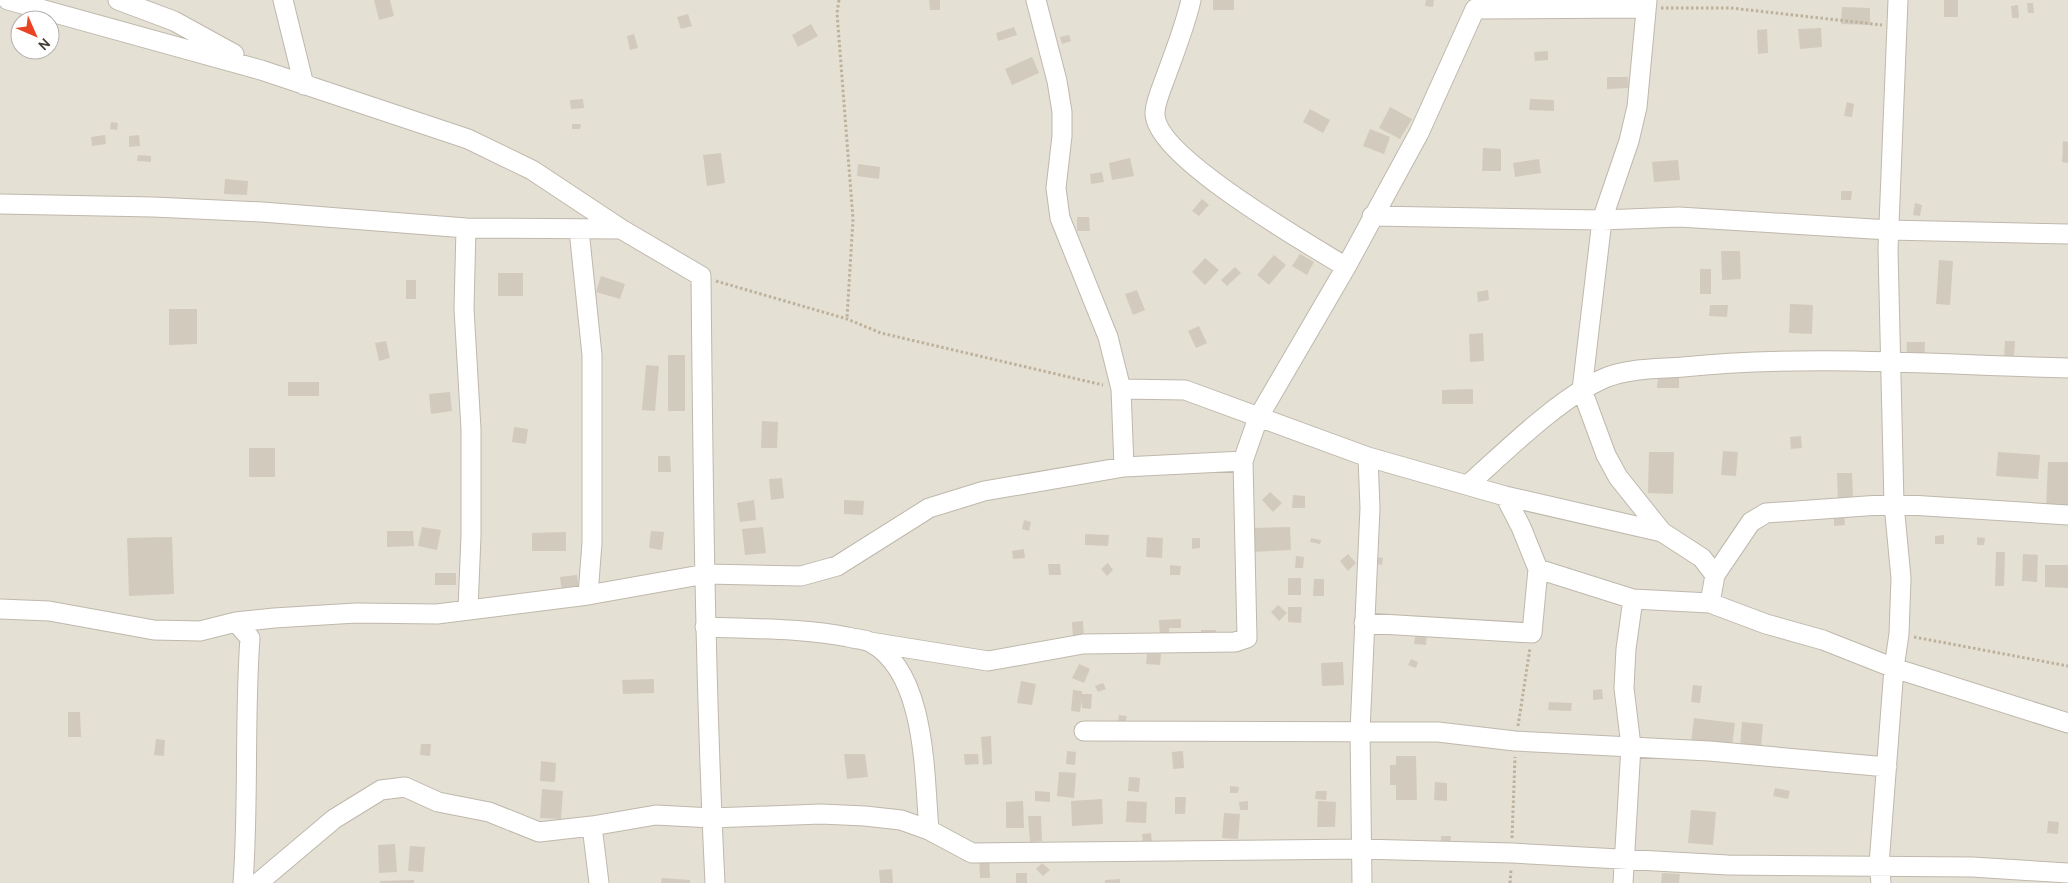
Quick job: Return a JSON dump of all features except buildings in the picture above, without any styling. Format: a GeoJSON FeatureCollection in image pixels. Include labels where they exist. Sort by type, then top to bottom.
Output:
{"type":"FeatureCollection","features":[{"type":"Feature","properties":{"kind":"street"},"geometry":{"type":"LineString","coordinates":[[8,0],[261,70],[468,138],[532,170],[621,229],[701,276],[706,574],[705,627],[715,883]]}},
{"type":"Feature","properties":{"kind":"street"},"geometry":{"type":"LineString","coordinates":[[283,0],[304,85]]}},
{"type":"Feature","properties":{"kind":"street"},"geometry":{"type":"LineString","coordinates":[[1036,0],[1057,81],[1062,112],[1062,136],[1056,188],[1060,218],[1108,337],[1121,389],[1124,466]]}},
{"type":"Feature","properties":{"kind":"street"},"geometry":{"type":"LineString","coordinates":[[1191,0],[1187,20],[1154,114],[1163,133],[1178,152],[1196,168],[1269,221],[1346,267]]}},
{"type":"Feature","properties":{"kind":"street"},"geometry":{"type":"LineString","coordinates":[[1880,874],[1894,668],[1899,634],[1901,578],[1894,504],[1889,363],[1889,230],[1898,0]]}},
{"type":"Feature","properties":{"kind":"street"},"geometry":{"type":"LineString","coordinates":[[122,1],[174,21],[261,70]]}},
{"type":"Feature","properties":{"kind":"street"},"geometry":{"type":"LineString","coordinates":[[705,627],[825,632],[870,642],[988,661],[1083,644],[1235,642],[1247,638],[1243,461],[1258,418],[1346,267],[1372,216],[1419,133],[1476,4],[1646,4],[1637,107],[1629,142],[1602,220],[1582,390],[1606,455],[1618,477],[1662,532],[1702,558],[1715,575]]}},
{"type":"Feature","properties":{"kind":"street"},"geometry":{"type":"LineString","coordinates":[[0,204],[153,207],[262,212],[466,228],[621,229]]}},
{"type":"Feature","properties":{"kind":"street"},"geometry":{"type":"LineString","coordinates":[[1372,216],[1602,220],[1679,217],[1889,230],[2068,234]]}},
{"type":"Feature","properties":{"kind":"street"},"geometry":{"type":"LineString","coordinates":[[466,228],[464,309],[471,429],[471,536],[468,610]]}},
{"type":"Feature","properties":{"kind":"street"},"geometry":{"type":"LineString","coordinates":[[579,230],[592,355],[592,543],[588,595]]}},
{"type":"Feature","properties":{"kind":"street"},"geometry":{"type":"LineString","coordinates":[[1469,484],[1519,439],[1582,390],[1606,377],[1624,373],[1704,364],[1790,361],[2068,368]]}},
{"type":"Feature","properties":{"kind":"street"},"geometry":{"type":"LineString","coordinates":[[1121,389],[1185,390],[1368,457],[1469,484],[1505,496],[1662,532]]}},
{"type":"Feature","properties":{"kind":"street"},"geometry":{"type":"LineString","coordinates":[[1362,883],[1360,731],[1370,508],[1368,457]]}},
{"type":"Feature","properties":{"kind":"street"},"geometry":{"type":"LineString","coordinates":[[0,610],[49,611],[154,630],[200,631],[236,622],[274,618],[356,613],[437,614],[588,595],[706,574],[801,576],[837,566],[929,508],[984,491],[1124,466],[1243,461]]}},
{"type":"Feature","properties":{"kind":"street"},"geometry":{"type":"LineString","coordinates":[[1364,623],[1532,633],[1538,568],[1521,527],[1505,496]]}},
{"type":"Feature","properties":{"kind":"street"},"geometry":{"type":"LineString","coordinates":[[1710,603],[1715,575],[1751,522],[1766,513],[1894,504],[2068,515]]}},
{"type":"Feature","properties":{"kind":"street"},"geometry":{"type":"LineString","coordinates":[[1538,568],[1633,600],[1710,603],[1766,624],[1823,640],[1894,668],[2068,724]]}},
{"type":"Feature","properties":{"kind":"street"},"geometry":{"type":"LineString","coordinates":[[1623,883],[1631,746],[1624,688],[1626,649],[1633,600]]}},
{"type":"Feature","properties":{"kind":"street"},"geometry":{"type":"LineString","coordinates":[[243,883],[247,834],[245,699],[250,638],[274,618]]}},
{"type":"Feature","properties":{"kind":"street"},"geometry":{"type":"LineString","coordinates":[[236,622],[250,638]]}},
{"type":"Feature","properties":{"kind":"street"},"geometry":{"type":"LineString","coordinates":[[870,642],[892,660],[910,690],[919,729],[929,830]]}},
{"type":"Feature","properties":{"kind":"street"},"geometry":{"type":"LineString","coordinates":[[1084,730],[1438,732],[1515,741],[1791,756],[1887,767]]}},
{"type":"Feature","properties":{"kind":"street"},"geometry":{"type":"LineString","coordinates":[[258,883],[334,819],[382,790],[405,787],[438,802],[489,812],[539,832],[592,826],[656,815],[712,818],[821,814],[901,820],[929,830],[972,853],[1361,849],[1625,859],[1880,874],[2041,870],[2068,873]]}},
{"type":"Feature","properties":{"kind":"street"},"geometry":{"type":"LineString","coordinates":[[592,826],[599,883]]}},
{"type":"Feature","properties":{"kind":"path"},"geometry":{"type":"LineString","coordinates":[[839,0],[843,109],[853,219],[847,319]]}},
{"type":"Feature","properties":{"kind":"path"},"geometry":{"type":"LineString","coordinates":[[1646,4],[1731,8],[1897,27]]}},
{"type":"Feature","properties":{"kind":"path"},"geometry":{"type":"LineString","coordinates":[[701,276],[847,319],[881,333],[1121,389]]}},
{"type":"Feature","properties":{"kind":"path"},"geometry":{"type":"LineString","coordinates":[[1899,634],[2068,666]]}},
{"type":"Feature","properties":{"kind":"shaded area"},"geometry":{"type":"Polygon","coordinates":[[[0,0],[2068,0],[2068,883],[0,883],[0,0]]]}}]}
